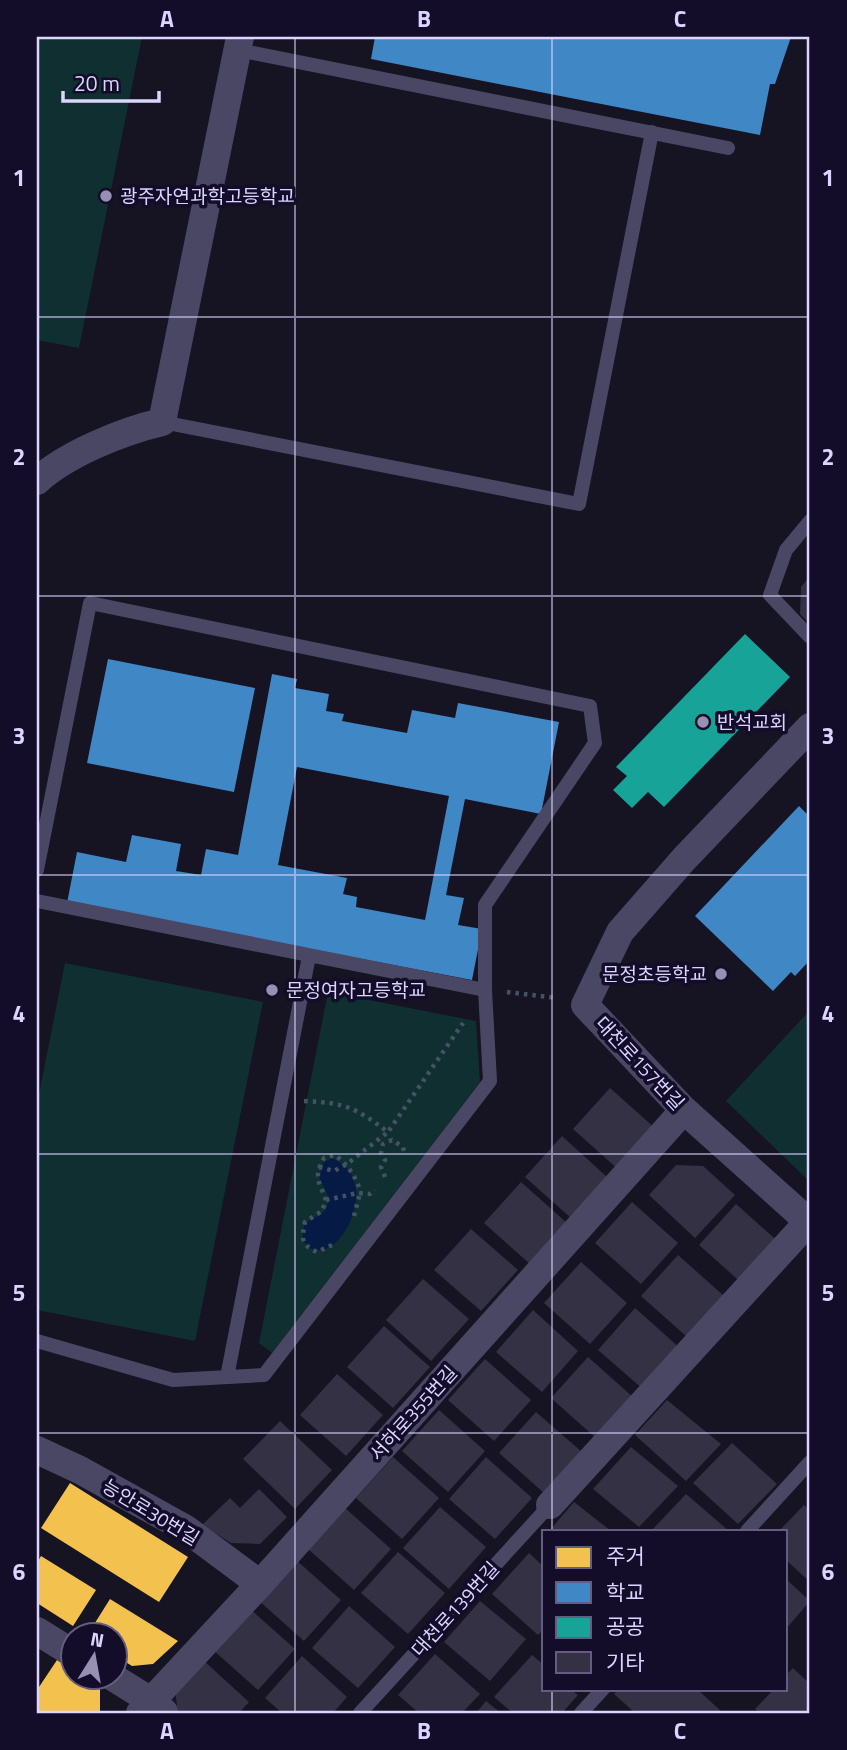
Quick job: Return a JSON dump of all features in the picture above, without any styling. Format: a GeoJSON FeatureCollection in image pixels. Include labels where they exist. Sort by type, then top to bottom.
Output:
{"type":"FeatureCollection","features":[{"type":"Feature","properties":{"kind":"street"},"geometry":{"type":"LineString","coordinates":[[37,481],[52,467],[133,429],[162,422],[239,43]]}},
{"type":"Feature","properties":{"kind":"street","name":"대천로157번길"},"geometry":{"type":"LineString","coordinates":[[550,1505],[809,1222],[684,1110],[585,1005],[620,932],[684,859],[810,726]]}},
{"type":"Feature","properties":{"kind":"street","name":"서하로355번길"},"geometry":{"type":"LineString","coordinates":[[152,1709],[260,1584],[684,1110]]}},
{"type":"Feature","properties":{"kind":"street","name":"능안로30번길"},"geometry":{"type":"LineString","coordinates":[[37,1450],[80,1470],[186,1529],[260,1584]]}},
{"type":"Feature","properties":{"kind":"street"},"geometry":{"type":"LineString","coordinates":[[37,1631],[60,1645]]}},
{"type":"Feature","properties":{"kind":"street"},"geometry":{"type":"LineString","coordinates":[[128,1690],[152,1709]]}},
{"type":"Feature","properties":{"kind":"lane"},"geometry":{"type":"LineString","coordinates":[[239,43],[728,148]]}},
{"type":"Feature","properties":{"kind":"lane"},"geometry":{"type":"LineString","coordinates":[[162,422],[579,504],[652,132]]}},
{"type":"Feature","properties":{"kind":"lane"},"geometry":{"type":"LineString","coordinates":[[810,522],[786,550],[770,595],[810,637]]}},
{"type":"Feature","properties":{"kind":"lane"},"geometry":{"type":"LineString","coordinates":[[37,870],[90,603],[590,706],[595,743],[485,905],[485,990],[490,1081],[264,1375],[173,1380],[37,1341]]}},
{"type":"Feature","properties":{"kind":"lane"},"geometry":{"type":"LineString","coordinates":[[37,901],[485,990]]}},
{"type":"Feature","properties":{"kind":"lane"},"geometry":{"type":"LineString","coordinates":[[227,1377],[309,956]]}},
{"type":"Feature","properties":{"kind":"lane"},"geometry":{"type":"LineString","coordinates":[[748,1530],[810,1462]]}},
{"type":"Feature","properties":{"kind":"lane","name":"대천로139번길"},"geometry":{"type":"LineString","coordinates":[[360,1713],[550,1505]]}},
{"type":"Feature","properties":{"kind":"lane"},"geometry":{"type":"LineString","coordinates":[[581,1713],[602,1690]]}},
{"type":"Feature","properties":{"kind":"path"},"geometry":{"type":"LineString","coordinates":[[319,1167],[334,1171],[388,1132],[485,990],[542,994],[585,1005]]}},
{"type":"Feature","properties":{"kind":"path"},"geometry":{"type":"LineString","coordinates":[[281,1100],[331,1102],[357,1110],[388,1132]]}},
{"type":"Feature","properties":{"kind":"path"},"geometry":{"type":"LineString","coordinates":[[392,1182],[385,1177],[382,1167],[385,1160],[381,1153],[383,1144],[392,1140],[403,1147],[404,1160]]}},
{"type":"Feature","properties":{"kind":"path"},"geometry":{"type":"LineString","coordinates":[[336,1242],[317,1252],[306,1247],[302,1240],[305,1222],[322,1211],[326,1200],[316,1180],[324,1158],[335,1155],[347,1164],[357,1180],[360,1193],[357,1211],[352,1220]]}},
{"type":"Feature","properties":{"kind":"path"},"geometry":{"type":"LineString","coordinates":[[326,1200],[360,1193],[370,1194],[379,1187],[385,1177]]}},
{"type":"Feature","properties":{"kind":"green space"},"geometry":{"type":"Polygon","coordinates":[[[37,37],[142,37],[79,348],[37,340],[37,37]]]}},
{"type":"Feature","properties":{"kind":"green space"},"geometry":{"type":"Polygon","coordinates":[[[65,963],[263,1002],[195,1341],[37,1310],[37,1104],[65,963]]]}},
{"type":"Feature","properties":{"kind":"green space"},"geometry":{"type":"Polygon","coordinates":[[[328,992],[476,1021],[480,1082],[272,1353],[259,1343],[328,992]]]}},
{"type":"Feature","properties":{"kind":"green space"},"geometry":{"type":"Polygon","coordinates":[[[810,1010],[810,1182],[726,1101],[810,1010]]]}},
{"type":"Feature","properties":{"kind":"water"},"geometry":{"type":"Polygon","coordinates":[[[332,1158],[347,1169],[355,1182],[353,1215],[337,1241],[326,1249],[315,1250],[305,1243],[303,1232],[306,1224],[327,1207],[327,1195],[319,1177],[324,1162],[332,1158]]]}},
{"type":"Feature","properties":{"kind":"building: 주거"},"geometry":{"type":"Polygon","coordinates":[[[70,1483],[188,1557],[159,1602],[41,1528],[70,1483]]]}},
{"type":"Feature","properties":{"kind":"building: 주거"},"geometry":{"type":"Polygon","coordinates":[[[41,1556],[96,1590],[77,1620],[64,1620],[37,1603],[37,1563],[41,1556]]]}},
{"type":"Feature","properties":{"kind":"building: 주거"},"geometry":{"type":"Polygon","coordinates":[[[110,1599],[178,1641],[153,1664],[132,1666],[130,1620],[97,1620],[110,1599]]]}},
{"type":"Feature","properties":{"kind":"building: 주거"},"geometry":{"type":"Polygon","coordinates":[[[57,1660],[60,1662],[60,1690],[100,1690],[100,1713],[37,1713],[37,1690],[57,1660]]]}},
{"type":"Feature","properties":{"kind":"building: 학교"},"geometry":{"type":"Polygon","coordinates":[[[375,37],[791,37],[775,84],[770,84],[760,135],[371,59],[375,37]]]}},
{"type":"Feature","properties":{"kind":"building: 학교"},"geometry":{"type":"Polygon","coordinates":[[[108,659],[255,688],[234,792],[87,763],[108,659]]]}},
{"type":"Feature","properties":{"kind":"building: 학교"},"geometry":{"type":"Polygon","coordinates":[[[272,674],[297,679],[295,688],[329,694],[326,711],[344,714],[342,721],[407,733],[412,710],[455,718],[458,703],[559,722],[541,814],[465,799],[446,895],[464,898],[458,925],[482,929],[472,980],[67,903],[77,852],[126,862],[132,835],[181,844],[176,871],[201,875],[206,849],[238,855],[272,674]],[[297,767],[278,865],[347,878],[343,894],[357,897],[356,907],[425,920],[449,796],[297,767]]]}},
{"type":"Feature","properties":{"kind":"building: 학교"},"geometry":{"type":"Polygon","coordinates":[[[799,806],[810,817],[810,960],[795,976],[791,972],[773,991],[695,916],[799,806]]]}},
{"type":"Feature","properties":{"kind":"building: 공공","name":"반석교회"},"geometry":{"type":"Polygon","coordinates":[[[745,634],[790,677],[664,807],[648,792],[632,808],[613,790],[627,776],[616,767],[745,634]]]}},
{"type":"Feature","properties":{"kind":"building: 기타"},"geometry":{"type":"Polygon","coordinates":[[[810,576],[810,624],[800,614],[801,587],[810,576]]]}},
{"type":"Feature","properties":{"kind":"building: 기타"},"geometry":{"type":"Polygon","coordinates":[[[610,1088],[656,1129],[619,1170],[573,1129],[610,1088]]]}},
{"type":"Feature","properties":{"kind":"building: 기타"},"geometry":{"type":"Polygon","coordinates":[[[562,1136],[607,1177],[571,1218],[525,1177],[562,1136]]]}},
{"type":"Feature","properties":{"kind":"building: 기타"},"geometry":{"type":"Polygon","coordinates":[[[676,1165],[703,1166],[735,1195],[695,1238],[649,1195],[676,1165]]]}},
{"type":"Feature","properties":{"kind":"building: 기타"},"geometry":{"type":"Polygon","coordinates":[[[521,1182],[567,1223],[530,1264],[484,1223],[521,1182]]]}},
{"type":"Feature","properties":{"kind":"building: 기타"},"geometry":{"type":"Polygon","coordinates":[[[632,1202],[678,1243],[641,1284],[595,1243],[632,1202]]]}},
{"type":"Feature","properties":{"kind":"building: 기타"},"geometry":{"type":"Polygon","coordinates":[[[736,1204],[782,1245],[745,1286],[699,1245],[736,1204]]]}},
{"type":"Feature","properties":{"kind":"building: 기타"},"geometry":{"type":"Polygon","coordinates":[[[471,1229],[518,1270],[481,1311],[434,1270],[471,1229]]]}},
{"type":"Feature","properties":{"kind":"building: 기타"},"geometry":{"type":"Polygon","coordinates":[[[678,1255],[724,1296],[687,1337],[641,1296],[678,1255]]]}},
{"type":"Feature","properties":{"kind":"building: 기타"},"geometry":{"type":"Polygon","coordinates":[[[581,1262],[627,1303],[590,1344],[544,1303],[581,1262]]]}},
{"type":"Feature","properties":{"kind":"building: 기타"},"geometry":{"type":"Polygon","coordinates":[[[423,1279],[469,1319],[431,1361],[386,1320],[423,1279]]]}},
{"type":"Feature","properties":{"kind":"building: 기타"},"geometry":{"type":"Polygon","coordinates":[[[635,1308],[681,1349],[644,1390],[598,1350],[635,1308]]]}},
{"type":"Feature","properties":{"kind":"building: 기타"},"geometry":{"type":"Polygon","coordinates":[[[533,1310],[578,1351],[542,1392],[496,1352],[533,1310]]]}},
{"type":"Feature","properties":{"kind":"building: 기타"},"geometry":{"type":"Polygon","coordinates":[[[384,1326],[430,1367],[393,1408],[347,1367],[384,1326]]]}},
{"type":"Feature","properties":{"kind":"building: 기타"},"geometry":{"type":"Polygon","coordinates":[[[588,1357],[634,1398],[597,1439],[551,1398],[588,1357]]]}},
{"type":"Feature","properties":{"kind":"building: 기타"},"geometry":{"type":"Polygon","coordinates":[[[485,1359],[531,1400],[494,1441],[448,1400],[485,1359]]]}},
{"type":"Feature","properties":{"kind":"building: 기타"},"geometry":{"type":"Polygon","coordinates":[[[337,1374],[383,1415],[346,1456],[300,1415],[337,1374]]]}},
{"type":"Feature","properties":{"kind":"building: 기타"},"geometry":{"type":"Polygon","coordinates":[[[667,1400],[721,1444],[686,1481],[635,1435],[667,1400]]]}},
{"type":"Feature","properties":{"kind":"building: 기타"},"geometry":{"type":"Polygon","coordinates":[[[439,1410],[485,1451],[448,1492],[402,1451],[439,1410]]]}},
{"type":"Feature","properties":{"kind":"building: 기타"},"geometry":{"type":"Polygon","coordinates":[[[536,1412],[582,1452],[545,1494],[499,1453],[536,1412]]]}},
{"type":"Feature","properties":{"kind":"building: 기타"},"geometry":{"type":"Polygon","coordinates":[[[280,1421],[332,1470],[295,1509],[243,1459],[280,1421]]]}},
{"type":"Feature","properties":{"kind":"building: 기타"},"geometry":{"type":"Polygon","coordinates":[[[732,1443],[777,1484],[738,1524],[693,1483],[732,1443]]]}},
{"type":"Feature","properties":{"kind":"building: 기타"},"geometry":{"type":"Polygon","coordinates":[[[631,1447],[678,1486],[639,1527],[593,1489],[631,1447]]]}},
{"type":"Feature","properties":{"kind":"building: 기타"},"geometry":{"type":"Polygon","coordinates":[[[393,1457],[439,1498],[402,1539],[356,1498],[393,1457]]]}},
{"type":"Feature","properties":{"kind":"building: 기타"},"geometry":{"type":"Polygon","coordinates":[[[486,1457],[532,1498],[495,1539],[449,1499],[486,1457]]]}},
{"type":"Feature","properties":{"kind":"building: 기타"},"geometry":{"type":"Polygon","coordinates":[[[259,1489],[287,1517],[260,1544],[231,1543],[202,1525],[230,1498],[240,1508],[259,1489]]]}},
{"type":"Feature","properties":{"kind":"building: 기타"},"geometry":{"type":"Polygon","coordinates":[[[686,1494],[728,1530],[652,1530],[686,1494]]]}},
{"type":"Feature","properties":{"kind":"building: 기타"},"geometry":{"type":"Polygon","coordinates":[[[574,1502],[610,1530],[550,1530],[574,1502]]]}},
{"type":"Feature","properties":{"kind":"building: 기타"},"geometry":{"type":"Polygon","coordinates":[[[804,1505],[810,1511],[810,1582],[788,1562],[788,1530],[780,1530],[804,1505]]]}},
{"type":"Feature","properties":{"kind":"building: 기타"},"geometry":{"type":"Polygon","coordinates":[[[440,1507],[486,1547],[449,1589],[403,1548],[440,1507]]]}},
{"type":"Feature","properties":{"kind":"building: 기타"},"geometry":{"type":"Polygon","coordinates":[[[345,1508],[391,1549],[354,1590],[308,1549],[345,1508]]]}},
{"type":"Feature","properties":{"kind":"building: 기타"},"geometry":{"type":"Polygon","coordinates":[[[398,1552],[445,1593],[408,1634],[361,1593],[398,1552]]]}},
{"type":"Feature","properties":{"kind":"building: 기타"},"geometry":{"type":"Polygon","coordinates":[[[529,1553],[542,1565],[542,1631],[538,1635],[492,1594],[529,1553]]]}},
{"type":"Feature","properties":{"kind":"building: 기타"},"geometry":{"type":"Polygon","coordinates":[[[295,1559],[341,1600],[304,1641],[258,1600],[295,1559]]]}},
{"type":"Feature","properties":{"kind":"building: 기타"},"geometry":{"type":"Polygon","coordinates":[[[788,1581],[810,1601],[788,1627],[788,1581]]]}},
{"type":"Feature","properties":{"kind":"building: 기타"},"geometry":{"type":"Polygon","coordinates":[[[480,1601],[526,1639],[490,1681],[444,1642],[480,1601]]]}},
{"type":"Feature","properties":{"kind":"building: 기타"},"geometry":{"type":"Polygon","coordinates":[[[349,1606],[395,1647],[358,1688],[312,1648],[349,1606]]]}},
{"type":"Feature","properties":{"kind":"building: 기타"},"geometry":{"type":"Polygon","coordinates":[[[249,1608],[295,1649],[258,1690],[212,1649],[249,1608]]]}},
{"type":"Feature","properties":{"kind":"building: 기타"},"geometry":{"type":"Polygon","coordinates":[[[435,1654],[480,1694],[462,1713],[419,1713],[398,1695],[435,1654]]]}},
{"type":"Feature","properties":{"kind":"building: 기타"},"geometry":{"type":"Polygon","coordinates":[[[532,1655],[542,1663],[542,1690],[571,1690],[578,1695],[562,1713],[513,1713],[494,1697],[532,1655]]]}},
{"type":"Feature","properties":{"kind":"building: 기타"},"geometry":{"type":"Polygon","coordinates":[[[302,1656],[347,1697],[333,1713],[282,1713],[265,1698],[302,1656]]]}},
{"type":"Feature","properties":{"kind":"building: 기타"},"geometry":{"type":"Polygon","coordinates":[[[203,1660],[249,1702],[239,1713],[178,1713],[175,1690],[203,1660]]]}},
{"type":"Feature","properties":{"kind":"building: 기타"},"geometry":{"type":"Polygon","coordinates":[[[793,1668],[810,1684],[810,1713],[760,1713],[755,1709],[773,1690],[788,1690],[788,1673],[793,1668]]]}},
{"type":"Feature","properties":{"kind":"building: 기타"},"geometry":{"type":"Polygon","coordinates":[[[618,1690],[698,1690],[723,1713],[635,1713],[614,1694],[618,1690]]]}},
{"type":"Feature","properties":{"kind":"building: 기타"},"geometry":{"type":"Polygon","coordinates":[[[486,1701],[501,1713],[476,1713],[486,1701]]]}},
{"type":"Feature","properties":{"kind":"place","name":"광주자연과학고등학교"},"geometry":{"type":"Point","coordinates":[106,196]}},
{"type":"Feature","properties":{"kind":"place","name":"반석교회"},"geometry":{"type":"Point","coordinates":[703,722]}},
{"type":"Feature","properties":{"kind":"place","name":"문정초등학교"},"geometry":{"type":"Point","coordinates":[721,974]}},
{"type":"Feature","properties":{"kind":"place","name":"문정여자고등학교"},"geometry":{"type":"Point","coordinates":[272,990]}}]}
